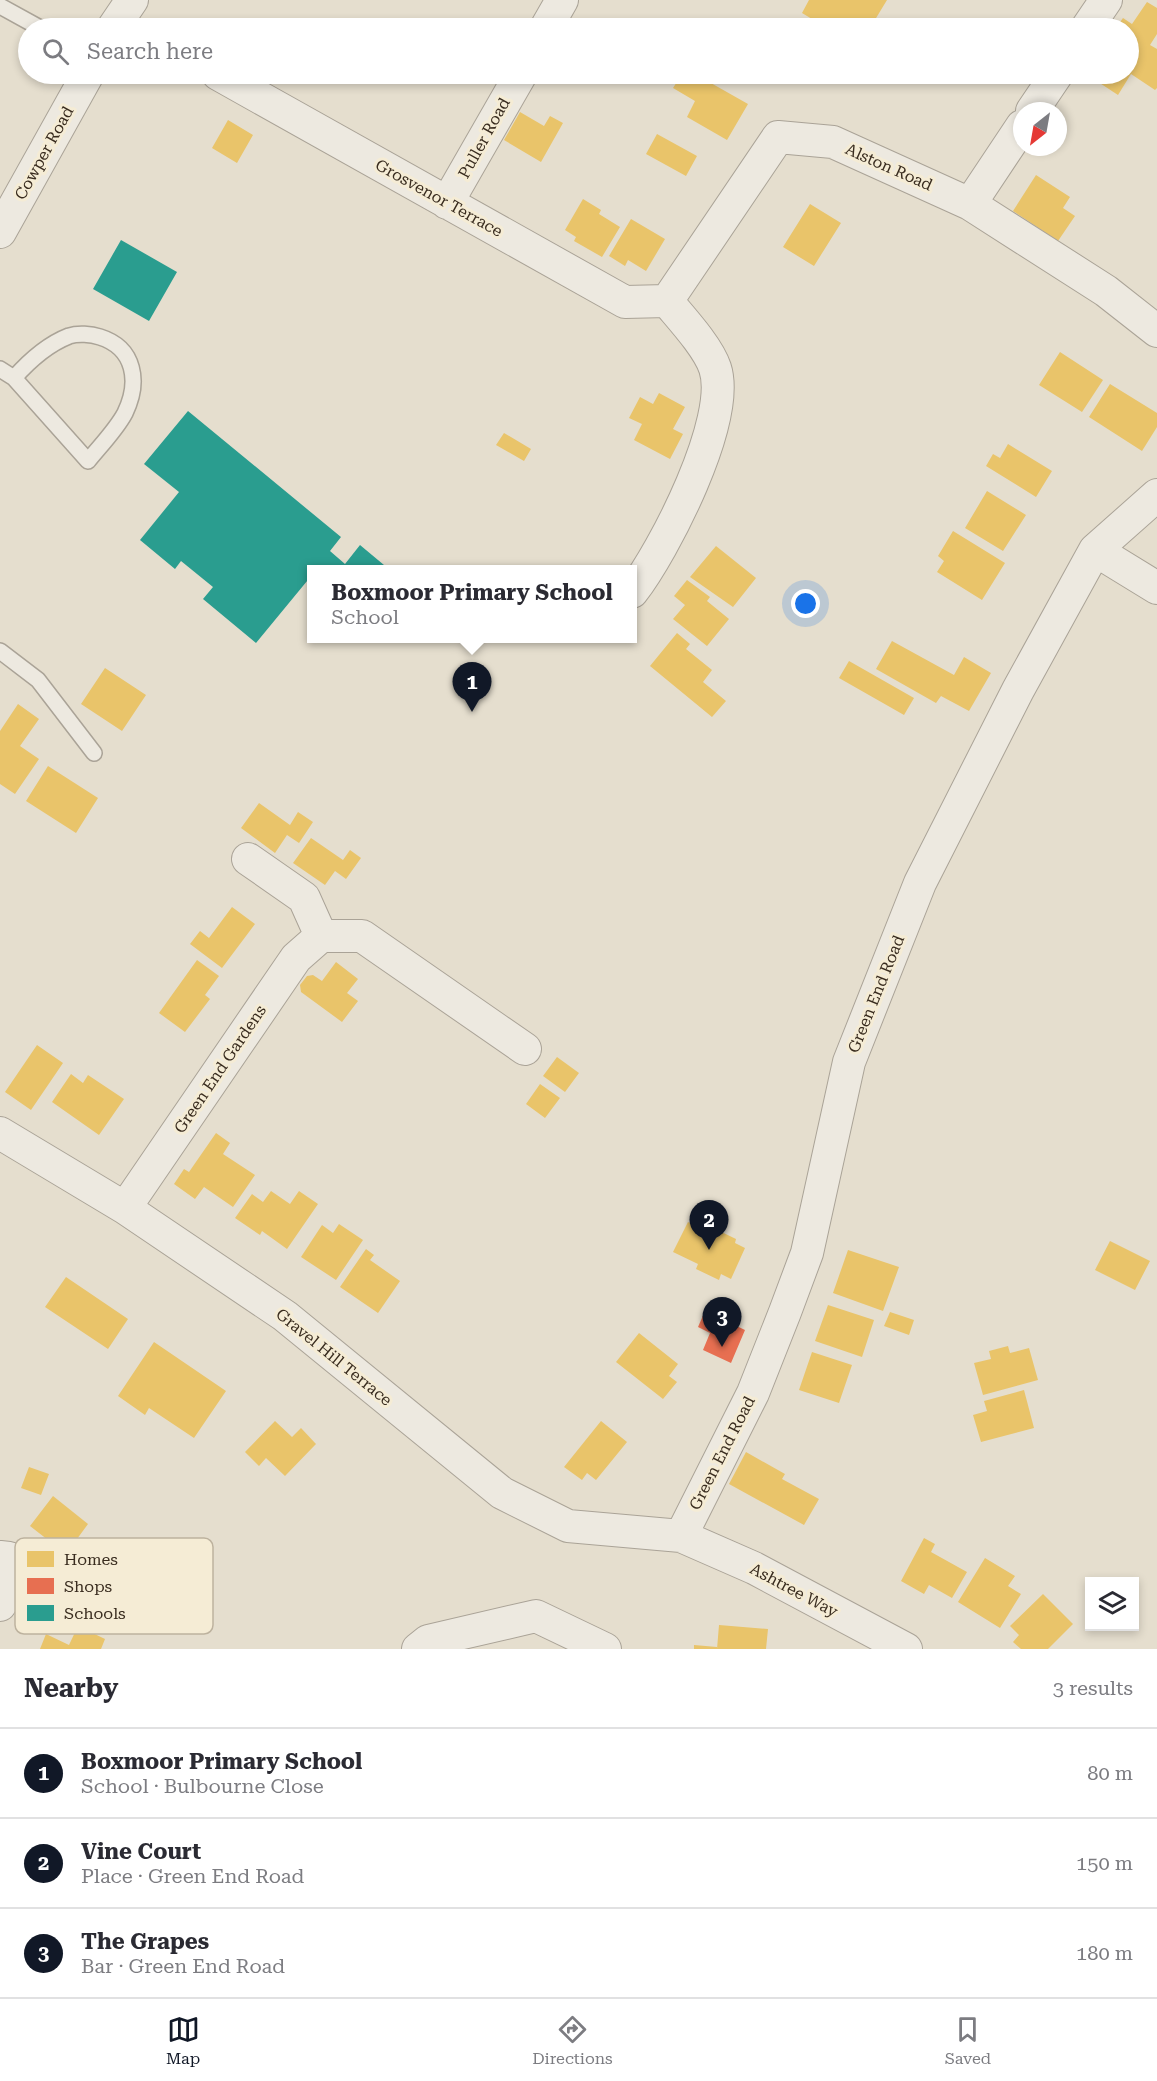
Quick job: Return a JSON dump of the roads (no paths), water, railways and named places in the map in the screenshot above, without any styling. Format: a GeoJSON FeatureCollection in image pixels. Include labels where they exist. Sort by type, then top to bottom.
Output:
{"type":"FeatureCollection","features":[{"type":"Feature","properties":{"kind":"street"},"geometry":{"type":"LineString","coordinates":[[552,18],[562,0]]}},
{"type":"Feature","properties":{"kind":"street"},"geometry":{"type":"LineString","coordinates":[[1094,18],[1106,0]]}},
{"type":"Feature","properties":{"kind":"street","name":"Cowper Road"},"geometry":{"type":"LineString","coordinates":[[0,232],[82,84]]}},
{"type":"Feature","properties":{"kind":"street","name":"Grosvenor Terrace"},"geometry":{"type":"LineString","coordinates":[[236,84],[625,302],[667,301]]}},
{"type":"Feature","properties":{"kind":"street","name":"Puller Road"},"geometry":{"type":"LineString","coordinates":[[447,203],[515,84]]}},
{"type":"Feature","properties":{"kind":"street"},"geometry":{"type":"LineString","coordinates":[[1038,102],[1050,84]]}},
{"type":"Feature","properties":{"kind":"street","name":"Alston Road"},"geometry":{"type":"LineString","coordinates":[[667,301],[778,137],[833,142],[970,204],[1106,291],[1157,331]]}},
{"type":"Feature","properties":{"kind":"street"},"geometry":{"type":"LineString","coordinates":[[970,204],[1013,140]]}},
{"type":"Feature","properties":{"kind":"street"},"geometry":{"type":"LineString","coordinates":[[637,585],[694,482],[714,419],[718,388],[715,368],[667,301]]}},
{"type":"Feature","properties":{"kind":"street","name":"Green End Road"},"geometry":{"type":"LineString","coordinates":[[681,1536],[753,1393],[807,1252],[849,1062],[920,883],[1018,690],[1095,550],[1157,495]]}},
{"type":"Feature","properties":{"kind":"street"},"geometry":{"type":"LineString","coordinates":[[1095,550],[1157,588]]}},
{"type":"Feature","properties":{"kind":"street"},"geometry":{"type":"LineString","coordinates":[[248,859],[304,898],[321,936],[362,936],[525,1048]]}},
{"type":"Feature","properties":{"kind":"street","name":"Green End Gardens"},"geometry":{"type":"LineString","coordinates":[[126,1208],[296,958],[321,936]]}},
{"type":"Feature","properties":{"kind":"street","name":"Gravel Hill Terrace"},"geometry":{"type":"LineString","coordinates":[[0,1133],[126,1208],[285,1316],[502,1493],[568,1526],[681,1536]]}},
{"type":"Feature","properties":{"kind":"street","name":"Ashtree Way"},"geometry":{"type":"LineString","coordinates":[[681,1536],[754,1568],[906,1649]]}},
{"type":"Feature","properties":{"kind":"street"},"geometry":{"type":"LineString","coordinates":[[0,1557],[9,1558],[15,1581],[0,1605]]}},
{"type":"Feature","properties":{"kind":"street"},"geometry":{"type":"LineString","coordinates":[[418,1649],[428,1641],[537,1616],[604,1649]]}},
{"type":"Feature","properties":{"kind":"lane"},"geometry":{"type":"LineString","coordinates":[[0,6],[22,18]]}},
{"type":"Feature","properties":{"kind":"lane"},"geometry":{"type":"LineString","coordinates":[[0,369],[14,378],[88,461],[125,412],[133,384],[129,358],[115,342],[93,335],[71,335],[50,346],[30,361],[14,378]]}},
{"type":"Feature","properties":{"kind":"lane"},"geometry":{"type":"LineString","coordinates":[[0,651],[38,680],[94,753]]}},
{"type":"Feature","properties":{"kind":"place","name":"Boxmoor Primary School"},"geometry":{"type":"Point","coordinates":[472,712]}},
{"type":"Feature","properties":{"kind":"place","name":"Vine Court"},"geometry":{"type":"Point","coordinates":[709,1250]}},
{"type":"Feature","properties":{"kind":"place","name":"The Grapes"},"geometry":{"type":"Point","coordinates":[722,1347]}}]}
